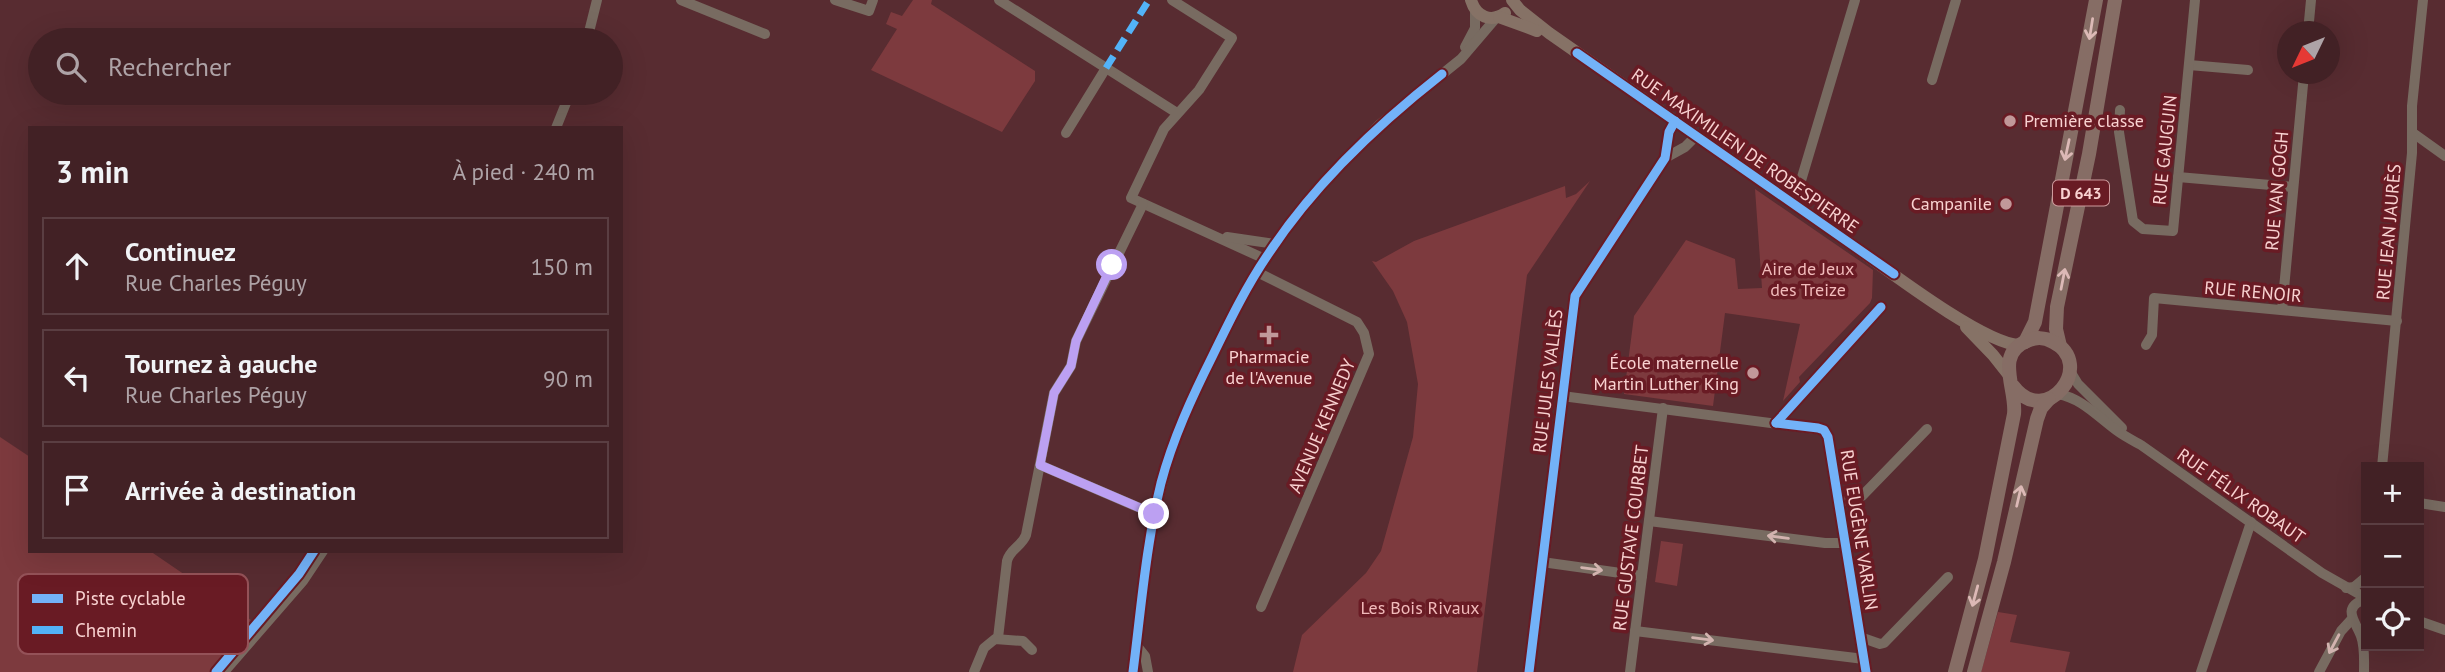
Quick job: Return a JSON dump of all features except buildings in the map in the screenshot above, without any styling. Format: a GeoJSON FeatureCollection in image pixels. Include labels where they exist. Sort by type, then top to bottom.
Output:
{"type":"FeatureCollection","features":[{"type":"Feature","properties":{"kind":"highway","name":"D 643"},"geometry":{"type":"LineString","coordinates":[[2022,343],[2032,330],[2037,316],[2096,0]]}},
{"type":"Feature","properties":{"kind":"highway","name":"D 643"},"geometry":{"type":"LineString","coordinates":[[2060,346],[2056,329],[2057,307],[2089,154],[2115,0]]}},
{"type":"Feature","properties":{"kind":"highway"},"geometry":{"type":"LineString","coordinates":[[1955,672],[1991,530],[2014,414],[2010,358],[2022,343],[2045,339],[2060,346],[2068,358],[2070,371],[2066,384],[2041,408],[2037,418],[2004,562],[1974,672]]}},
{"type":"Feature","properties":{"kind":"highway"},"geometry":{"type":"LineString","coordinates":[[2010,380],[2028,398],[2053,396]]}},
{"type":"Feature","properties":{"kind":"main road"},"geometry":{"type":"LineString","coordinates":[[1498,17],[1506,12],[1512,0]]}},
{"type":"Feature","properties":{"kind":"main road","name":"RUE MAXIMILIEN DE ROBESPIERRE"},"geometry":{"type":"LineString","coordinates":[[1512,0],[1520,10],[1577,53],[1941,307],[1999,341],[2022,343]]}},
{"type":"Feature","properties":{"kind":"main road","name":"RUE MAXIMILIEN DE ROBESPIERRE"},"geometry":{"type":"LineString","coordinates":[[1471,4],[1485,17],[1498,17],[1527,26],[1577,53]]}},
{"type":"Feature","properties":{"kind":"main road","name":"RUE MAXIMILIEN DE ROBESPIERRE"},"geometry":{"type":"LineString","coordinates":[[1941,307],[1981,342],[2010,380]]}},
{"type":"Feature","properties":{"kind":"street"},"geometry":{"type":"LineString","coordinates":[[590,28],[597,0]]}},
{"type":"Feature","properties":{"kind":"street"},"geometry":{"type":"LineString","coordinates":[[681,0],[765,33]]}},
{"type":"Feature","properties":{"kind":"street"},"geometry":{"type":"LineString","coordinates":[[835,0],[869,11],[873,0]]}},
{"type":"Feature","properties":{"kind":"street"},"geometry":{"type":"LineString","coordinates":[[999,0],[1177,113]]}},
{"type":"Feature","properties":{"kind":"street"},"geometry":{"type":"LineString","coordinates":[[1172,0],[1232,37],[1199,90],[1177,113],[1158,140],[1131,198],[1265,259]]}},
{"type":"Feature","properties":{"kind":"street"},"geometry":{"type":"LineString","coordinates":[[1794,204],[1855,0]]}},
{"type":"Feature","properties":{"kind":"street"},"geometry":{"type":"LineString","coordinates":[[1932,80],[1956,0]]}},
{"type":"Feature","properties":{"kind":"street","name":"RUE GAUGUIN"},"geometry":{"type":"LineString","coordinates":[[2120,110],[2119,127],[2131,217],[2137,227],[2143,229],[2173,231],[2195,0]]}},
{"type":"Feature","properties":{"kind":"street"},"geometry":{"type":"LineString","coordinates":[[2309,21],[2311,0]]}},
{"type":"Feature","properties":{"kind":"street","name":"RUE JEAN JAURÈS"},"geometry":{"type":"LineString","coordinates":[[2383,462],[2397,321],[2423,0]]}},
{"type":"Feature","properties":{"kind":"street"},"geometry":{"type":"LineString","coordinates":[[1441,74],[1471,37],[1476,25],[1471,4]]}},
{"type":"Feature","properties":{"kind":"street"},"geometry":{"type":"LineString","coordinates":[[1133,672],[1154,514],[1171,450],[1187,407],[1257,272],[1308,201],[1368,137],[1467,53],[1498,17]]}},
{"type":"Feature","properties":{"kind":"street"},"geometry":{"type":"LineString","coordinates":[[2189,65],[2248,70]]}},
{"type":"Feature","properties":{"kind":"street"},"geometry":{"type":"LineString","coordinates":[[1066,133],[1106,68]]}},
{"type":"Feature","properties":{"kind":"street","name":"RUE VAN GOGH"},"geometry":{"type":"LineString","coordinates":[[2282,310],[2303,84]]}},
{"type":"Feature","properties":{"kind":"street"},"geometry":{"type":"LineString","coordinates":[[557,126],[565,105]]}},
{"type":"Feature","properties":{"kind":"street","name":"RUE JULES VALLÈS"},"geometry":{"type":"LineString","coordinates":[[1529,672],[1573,305],[1577,290],[1665,158],[1669,132],[1675,121]]}},
{"type":"Feature","properties":{"kind":"street"},"geometry":{"type":"LineString","coordinates":[[2413,133],[2445,156]]}},
{"type":"Feature","properties":{"kind":"street","name":"RUE JULES VALLÈS"},"geometry":{"type":"LineString","coordinates":[[1665,158],[1685,147],[1696,136]]}},
{"type":"Feature","properties":{"kind":"street"},"geometry":{"type":"LineString","coordinates":[[2178,177],[2293,187]]}},
{"type":"Feature","properties":{"kind":"street"},"geometry":{"type":"LineString","coordinates":[[998,638],[1007,561],[1025,538],[1054,393],[1071,366],[1074,345],[1143,204]]}},
{"type":"Feature","properties":{"kind":"street"},"geometry":{"type":"LineString","coordinates":[[1216,236],[1275,244]]}},
{"type":"Feature","properties":{"kind":"street","name":"AVENUE KENNEDY"},"geometry":{"type":"LineString","coordinates":[[1257,272],[1357,322],[1364,333],[1370,354],[1261,607]]}},
{"type":"Feature","properties":{"kind":"street","name":"RUE RENOIR"},"geometry":{"type":"LineString","coordinates":[[2147,345],[2152,335],[2154,298],[2397,321]]}},
{"type":"Feature","properties":{"kind":"street"},"geometry":{"type":"LineString","coordinates":[[1776,423],[1881,307]]}},
{"type":"Feature","properties":{"kind":"street","name":"RUE FÉLIX ROBAUT"},"geometry":{"type":"LineString","coordinates":[[2070,371],[2078,384],[2141,445]]}},
{"type":"Feature","properties":{"kind":"street","name":"RUE EUGÈNE VARLIN"},"geometry":{"type":"LineString","coordinates":[[1562,396],[1818,428],[1827,433],[1866,672]]}},
{"type":"Feature","properties":{"kind":"street","name":"RUE FÉLIX ROBAUT"},"geometry":{"type":"LineString","coordinates":[[2053,396],[2067,396],[2082,403],[2116,431],[2141,445],[2346,588],[2361,602]]}},
{"type":"Feature","properties":{"kind":"street","name":"RUE GUSTAVE COURBET"},"geometry":{"type":"LineString","coordinates":[[1630,672],[1663,408]]}},
{"type":"Feature","properties":{"kind":"street","name":"RUE EUGÈNE VARLIN"},"geometry":{"type":"LineString","coordinates":[[1839,503],[1862,496],[1927,429]]}},
{"type":"Feature","properties":{"kind":"street"},"geometry":{"type":"LineString","coordinates":[[1040,465],[1154,514]]}},
{"type":"Feature","properties":{"kind":"street"},"geometry":{"type":"LineString","coordinates":[[2424,504],[2445,507]]}},
{"type":"Feature","properties":{"kind":"street"},"geometry":{"type":"LineString","coordinates":[[1649,522],[1825,543],[1846,543]]}},
{"type":"Feature","properties":{"kind":"street"},"geometry":{"type":"LineString","coordinates":[[2201,672],[2250,522]]}},
{"type":"Feature","properties":{"kind":"street"},"geometry":{"type":"LineString","coordinates":[[248,644],[296,588],[322,553]]}},
{"type":"Feature","properties":{"kind":"street"},"geometry":{"type":"LineString","coordinates":[[1542,562],[1642,576]]}},
{"type":"Feature","properties":{"kind":"street","name":"RUE FÉLIX ROBAUT"},"geometry":{"type":"LineString","coordinates":[[2322,573],[2348,599],[2361,602]]}},
{"type":"Feature","properties":{"kind":"street","name":"RUE EUGÈNE VARLIN"},"geometry":{"type":"LineString","coordinates":[[1860,637],[1884,643],[1948,577]]}},
{"type":"Feature","properties":{"kind":"street"},"geometry":{"type":"LineString","coordinates":[[2346,588],[2354,587],[2361,582]]}},
{"type":"Feature","properties":{"kind":"street"},"geometry":{"type":"LineString","coordinates":[[2319,672],[2340,631],[2361,602]]}},
{"type":"Feature","properties":{"kind":"street"},"geometry":{"type":"LineString","coordinates":[[2424,623],[2445,630]]}},
{"type":"Feature","properties":{"kind":"street"},"geometry":{"type":"LineString","coordinates":[[1635,631],[1864,659]]}},
{"type":"Feature","properties":{"kind":"street"},"geometry":{"type":"LineString","coordinates":[[974,672],[984,648],[998,638],[1023,641],[1031,650]]}},
{"type":"Feature","properties":{"kind":"street"},"geometry":{"type":"LineString","coordinates":[[1136,646],[1145,656],[1148,672]]}},
{"type":"Feature","properties":{"kind":"street"},"geometry":{"type":"LineString","coordinates":[[2363,651],[2364,672]]}},
{"type":"Feature","properties":{"kind":"street"},"geometry":{"type":"LineString","coordinates":[[224,672],[239,654]]}},
{"type":"Feature","properties":{"kind":"green space"},"geometry":{"type":"Polygon","coordinates":[[[913,0],[932,0],[931,4],[1035,71],[1035,81],[1002,132],[871,70],[897,29],[886,24],[891,12],[902,16],[913,0]]]}},
{"type":"Feature","properties":{"kind":"green space","name":"Les Bois Rivaux"},"geometry":{"type":"Polygon","coordinates":[[[1590,181],[1527,275],[1477,672],[1293,672],[1302,635],[1366,573],[1381,551],[1413,437],[1418,384],[1407,322],[1393,291],[1372,261],[1376,262],[1414,241],[1565,186],[1566,198],[1576,194],[1590,181]]]}},
{"type":"Feature","properties":{"kind":"green space","name":"Aire de Jeux des Treize"},"geometry":{"type":"Polygon","coordinates":[[[1755,189],[1873,270],[1870,303],[1799,377],[1800,382],[1783,401],[1800,324],[1725,313],[1713,406],[1624,394],[1634,316],[1686,240],[1735,259],[1738,289],[1762,288],[1755,189]]]}},
{"type":"Feature","properties":{"kind":"green space"},"geometry":{"type":"Polygon","coordinates":[[[0,437],[28,456],[28,553],[153,553],[184,574],[18,574],[18,654],[224,654],[210,672],[0,672],[0,437]]]}},
{"type":"Feature","properties":{"kind":"green space"},"geometry":{"type":"Polygon","coordinates":[[[1661,541],[1683,544],[1677,586],[1655,582],[1661,541]]]}},
{"type":"Feature","properties":{"kind":"green space"},"geometry":{"type":"Polygon","coordinates":[[[1998,612],[2017,615],[2010,642],[2070,652],[2065,672],[1981,672],[1998,612]]]}},
{"type":"Feature","properties":{"kind":"marked path"},"geometry":{"type":"LineString","coordinates":[[1106,68],[1149,0]]}},
{"type":"Feature","properties":{"kind":"cycle path"},"geometry":{"type":"LineString","coordinates":[[1577,53],[1894,274]]}},
{"type":"Feature","properties":{"kind":"cycle path"},"geometry":{"type":"LineString","coordinates":[[1133,672],[1148,553],[1161,483],[1184,418],[1232,316],[1261,265],[1306,203],[1348,156],[1442,74]]}},
{"type":"Feature","properties":{"kind":"cycle path"},"geometry":{"type":"LineString","coordinates":[[1529,672],[1575,296],[1665,158],[1669,132],[1675,121]]}},
{"type":"Feature","properties":{"kind":"cycle path"},"geometry":{"type":"LineString","coordinates":[[1776,423],[1881,307]]}},
{"type":"Feature","properties":{"kind":"cycle path"},"geometry":{"type":"LineString","coordinates":[[1776,423],[1818,428],[1824,430],[1828,437],[1866,672]]}},
{"type":"Feature","properties":{"kind":"cycle path"},"geometry":{"type":"LineString","coordinates":[[248,634],[299,574],[313,553]]}},
{"type":"Feature","properties":{"kind":"cycle path"},"geometry":{"type":"LineString","coordinates":[[216,672],[231,654]]}},
{"type":"Feature","properties":{"kind":"place","name":"Première classe"},"geometry":{"type":"Point","coordinates":[2010,121]}},
{"type":"Feature","properties":{"kind":"place","name":"Campanile"},"geometry":{"type":"Point","coordinates":[2006,204]}},
{"type":"Feature","properties":{"kind":"place","name":"Pharmacie de l'Avenue"},"geometry":{"type":"Point","coordinates":[1269,335]}},
{"type":"Feature","properties":{"kind":"place","name":"École maternelle Martin Luther King"},"geometry":{"type":"Point","coordinates":[1753,373]}},
{"type":"Feature","properties":{"kind":"route"},"geometry":{"type":"LineString","coordinates":[[1112,265],[1074,345],[1069,371],[1054,393],[1040,465],[1154,514]]}}]}
